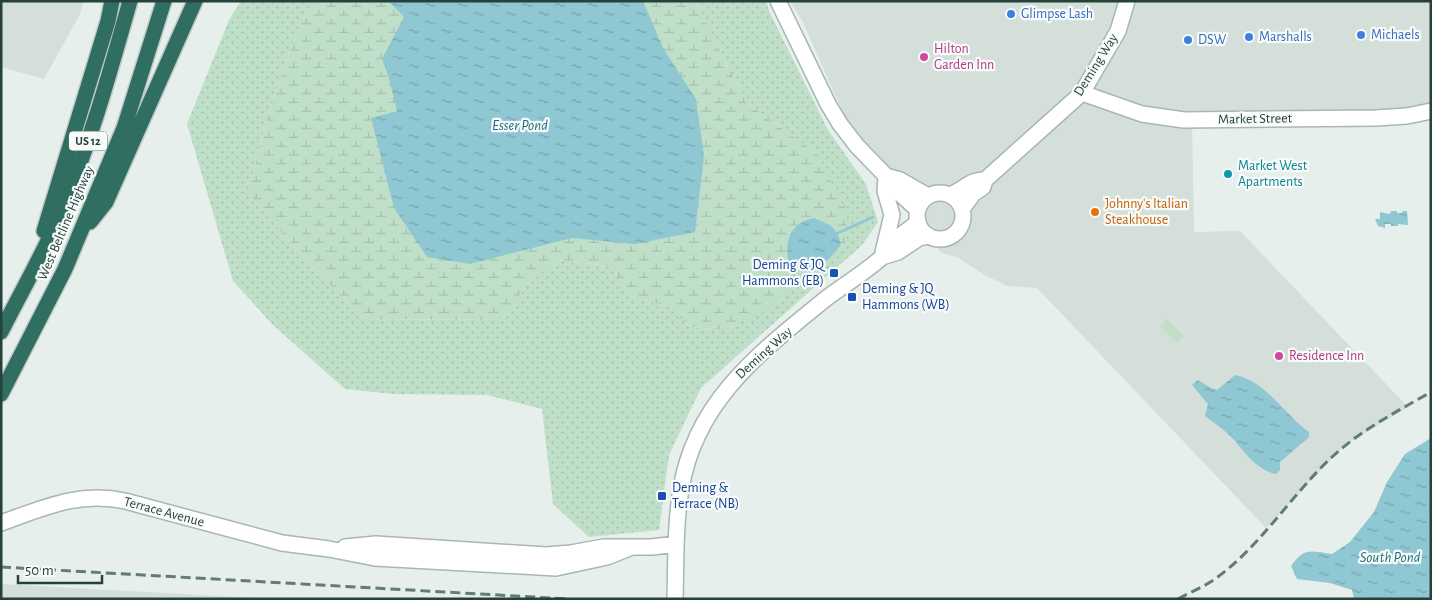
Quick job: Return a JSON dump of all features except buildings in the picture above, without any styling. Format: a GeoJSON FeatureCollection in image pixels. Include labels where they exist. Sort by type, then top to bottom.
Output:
{"type":"FeatureCollection","features":[{"type":"Feature","properties":{"kind":"highway"},"geometry":{"type":"LineString","coordinates":[[30,276],[108,21],[112,1]]}},
{"type":"Feature","properties":{"kind":"highway","name":"West Beltline Highway"},"geometry":{"type":"LineString","coordinates":[[1,332],[61,212],[83,156],[104,94],[130,1]]}},
{"type":"Feature","properties":{"kind":"highway","name":"West Beltline Highway"},"geometry":{"type":"LineString","coordinates":[[1,394],[65,269],[124,128],[164,1]]}},
{"type":"Feature","properties":{"kind":"highway"},"geometry":{"type":"LineString","coordinates":[[80,232],[106,202],[195,1]]}},
{"type":"Feature","properties":{"kind":"street"},"geometry":{"type":"LineString","coordinates":[[778,1],[828,104],[840,124],[918,216]]}},
{"type":"Feature","properties":{"kind":"street","name":"Deming Way"},"geometry":{"type":"LineString","coordinates":[[962,210],[974,194],[983,187],[985,180],[1082,94],[1118,31],[1127,1]]}},
{"type":"Feature","properties":{"kind":"street","name":"Market Street"},"geometry":{"type":"LineString","coordinates":[[1082,94],[1142,114],[1184,120],[1376,118],[1407,116],[1431,111]]}},
{"type":"Feature","properties":{"kind":"street"},"geometry":{"type":"LineString","coordinates":[[886,176],[900,180],[928,196]]}},
{"type":"Feature","properties":{"kind":"street"},"geometry":{"type":"LineString","coordinates":[[882,256],[892,216],[885,191],[886,176]]}},
{"type":"Feature","properties":{"kind":"street","name":"Deming Way"},"geometry":{"type":"LineString","coordinates":[[950,195],[977,180],[985,180]]}},
{"type":"Feature","properties":{"kind":"street"},"geometry":{"type":"LineString","coordinates":[[939,193],[950,195],[960,204],[963,221],[956,233],[950,236],[940,239],[929,236],[920,227],[918,216],[920,205],[928,196],[939,193]]}},
{"type":"Feature","properties":{"kind":"street","name":"Deming Way"},"geometry":{"type":"LineString","coordinates":[[676,599],[677,520],[681,487],[694,443],[715,404],[755,358],[824,300],[882,256],[892,242],[911,229],[918,216]]}},
{"type":"Feature","properties":{"kind":"street","name":"Deming Way"},"geometry":{"type":"LineString","coordinates":[[882,256],[898,252],[919,238],[929,236]]}},
{"type":"Feature","properties":{"kind":"street","name":"Terrace Avenue"},"geometry":{"type":"LineString","coordinates":[[1,523],[59,502],[100,497],[124,501],[282,543],[375,558],[556,568],[607,558],[632,547],[676,544]]}},
{"type":"Feature","properties":{"kind":"shaded area"},"geometry":{"type":"Polygon","coordinates":[[[1,1],[84,1],[79,16],[44,79],[1,67],[1,1]]]}},
{"type":"Feature","properties":{"kind":"shaded area"},"geometry":{"type":"Polygon","coordinates":[[[789,1],[1431,1],[1431,111],[1192,121],[1194,232],[1241,232],[1408,407],[1344,446],[1266,528],[1037,288],[1007,286],[983,274],[957,257],[941,253],[879,160],[845,117],[802,20],[789,1]]]}},
{"type":"Feature","properties":{"kind":"shaded area"},"geometry":{"type":"Polygon","coordinates":[[[1,584],[274,599],[1,599],[1,584]]]}},
{"type":"Feature","properties":{"kind":"green space"},"geometry":{"type":"Polygon","coordinates":[[[241,1],[313,1],[292,44],[268,115],[248,193],[305,259],[364,319],[501,320],[530,281],[558,260],[610,266],[632,297],[668,306],[690,327],[725,330],[742,317],[817,154],[746,102],[695,1],[766,1],[770,13],[828,130],[866,184],[878,222],[862,245],[701,388],[669,455],[659,530],[589,537],[553,504],[542,409],[487,395],[393,394],[345,389],[273,325],[233,281],[187,124],[229,20],[241,1]]]}},
{"type":"Feature","properties":{"kind":"green space"},"geometry":{"type":"Polygon","coordinates":[[[313,1],[695,1],[746,102],[817,154],[847,212],[845,249],[751,321],[742,317],[725,330],[690,327],[668,306],[632,297],[610,266],[559,260],[530,281],[501,320],[364,319],[305,259],[248,193],[268,115],[292,44],[313,1]]]}},
{"type":"Feature","properties":{"kind":"green space"},"geometry":{"type":"Polygon","coordinates":[[[1167,319],[1184,336],[1177,343],[1160,326],[1167,319]]]}},
{"type":"Feature","properties":{"kind":"water","name":"Esser Pond"},"geometry":{"type":"Polygon","coordinates":[[[388,1],[643,1],[663,48],[696,99],[704,156],[695,232],[635,244],[572,238],[470,264],[427,257],[394,208],[371,118],[397,111],[382,59],[404,17],[388,1]]]}},
{"type":"Feature","properties":{"kind":"water"},"geometry":{"type":"Polygon","coordinates":[[[1391,211],[1402,213],[1407,211],[1408,225],[1398,224],[1398,226],[1391,226],[1391,224],[1385,224],[1385,228],[1378,226],[1375,219],[1380,219],[1380,212],[1390,214],[1391,211]]]}},
{"type":"Feature","properties":{"kind":"water"},"geometry":{"type":"Polygon","coordinates":[[[814,218],[832,227],[837,233],[841,244],[827,261],[808,272],[790,267],[787,250],[790,236],[799,225],[814,218]]]}},
{"type":"Feature","properties":{"kind":"water"},"geometry":{"type":"Polygon","coordinates":[[[1235,375],[1246,378],[1256,384],[1309,432],[1309,437],[1280,462],[1280,470],[1276,474],[1263,469],[1248,457],[1228,434],[1205,416],[1208,404],[1192,385],[1198,380],[1217,390],[1235,375]]]}},
{"type":"Feature","properties":{"kind":"water","name":"South Pond"},"geometry":{"type":"Polygon","coordinates":[[[1431,438],[1431,598],[1354,599],[1352,590],[1330,583],[1297,579],[1291,566],[1296,560],[1308,552],[1332,554],[1350,542],[1374,512],[1387,482],[1405,454],[1431,438]]]}},
{"type":"Feature","properties":{"kind":"waterway"},"geometry":{"type":"LineString","coordinates":[[838,233],[873,217]]}},
{"type":"Feature","properties":{"kind":"railway"},"geometry":{"type":"LineString","coordinates":[[1178,599],[1204,586],[1229,568],[1260,538],[1302,488],[1343,447],[1379,422],[1431,392]]}},
{"type":"Feature","properties":{"kind":"railway"},"geometry":{"type":"LineString","coordinates":[[1,567],[569,599]]}},
{"type":"Feature","properties":{"kind":"place","name":"Glimpse Lash"},"geometry":{"type":"Point","coordinates":[1011,14]}},
{"type":"Feature","properties":{"kind":"place","name":"Michaels"},"geometry":{"type":"Point","coordinates":[1361,35]}},
{"type":"Feature","properties":{"kind":"place","name":"Marshalls"},"geometry":{"type":"Point","coordinates":[1249,37]}},
{"type":"Feature","properties":{"kind":"place","name":"DSW"},"geometry":{"type":"Point","coordinates":[1188,40]}},
{"type":"Feature","properties":{"kind":"place","name":"Hilton Garden Inn"},"geometry":{"type":"Point","coordinates":[924,57]}},
{"type":"Feature","properties":{"kind":"place","name":"Market West Apartments"},"geometry":{"type":"Point","coordinates":[1228,174]}},
{"type":"Feature","properties":{"kind":"place","name":"Johnny's Italian Steakhouse"},"geometry":{"type":"Point","coordinates":[1095,212]}},
{"type":"Feature","properties":{"kind":"place","name":"Deming & JQ Hammons (EB)"},"geometry":{"type":"Point","coordinates":[834,273]}},
{"type":"Feature","properties":{"kind":"place","name":"Deming & JQ Hammons (WB)"},"geometry":{"type":"Point","coordinates":[852,297]}},
{"type":"Feature","properties":{"kind":"place","name":"Residence Inn"},"geometry":{"type":"Point","coordinates":[1279,356]}},
{"type":"Feature","properties":{"kind":"place","name":"Deming & Terrace (NB)"},"geometry":{"type":"Point","coordinates":[662,496]}}]}
